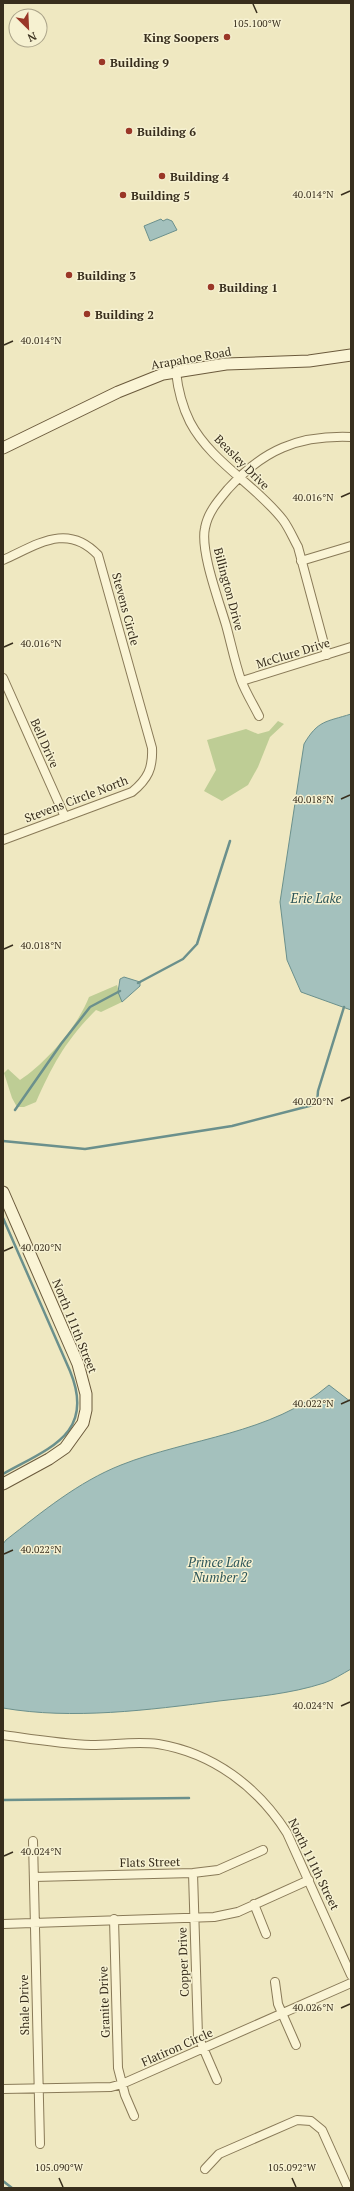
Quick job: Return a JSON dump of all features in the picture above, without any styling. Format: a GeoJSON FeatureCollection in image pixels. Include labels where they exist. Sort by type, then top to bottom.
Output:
{"type":"FeatureCollection","features":[{"type":"Feature","properties":{"kind":"main road","name":"Arapahoe Road"},"geometry":{"type":"LineString","coordinates":[[3,448],[131,386],[163,374],[237,363],[309,361],[351,355]]}},
{"type":"Feature","properties":{"kind":"main road","name":"North 111th Street"},"geometry":{"type":"LineString","coordinates":[[3,1192],[73,1352],[85,1388],[86,1410],[83,1423],[64,1448],[49,1459],[3,1484]]}},
{"type":"Feature","properties":{"kind":"street","name":"Beasley Drive"},"geometry":{"type":"LineString","coordinates":[[176,372],[178,390],[191,423],[199,436],[239,478],[283,520],[298,547],[327,655]]}},
{"type":"Feature","properties":{"kind":"street","name":"Billington Drive"},"geometry":{"type":"LineString","coordinates":[[259,716],[242,681],[204,544],[204,528],[208,516],[216,502],[255,463],[277,448],[302,440],[332,436],[351,437]]}},
{"type":"Feature","properties":{"kind":"street","name":"Stevens Circle"},"geometry":{"type":"LineString","coordinates":[[3,560],[52,539],[65,537],[83,542],[98,555],[152,748],[153,762],[150,772]]}},
{"type":"Feature","properties":{"kind":"street"},"geometry":{"type":"LineString","coordinates":[[301,561],[351,546]]}},
{"type":"Feature","properties":{"kind":"street","name":"McClure Drive"},"geometry":{"type":"LineString","coordinates":[[242,681],[351,648]]}},
{"type":"Feature","properties":{"kind":"street","name":"Bell Drive"},"geometry":{"type":"LineString","coordinates":[[3,678],[65,817]]}},
{"type":"Feature","properties":{"kind":"street","name":"Stevens Circle North"},"geometry":{"type":"LineString","coordinates":[[3,840],[132,792],[144,783],[150,772]]}},
{"type":"Feature","properties":{"kind":"street","name":"North 111th Street"},"geometry":{"type":"LineString","coordinates":[[3,1735],[92,1745],[122,1742],[158,1744],[195,1754],[209,1760],[234,1775],[250,1788],[278,1818],[287,1833],[351,1975]]}},
{"type":"Feature","properties":{"kind":"street","name":"Shale Drive"},"geometry":{"type":"LineString","coordinates":[[33,1841],[40,2144]]}},
{"type":"Feature","properties":{"kind":"street","name":"Flats Street"},"geometry":{"type":"LineString","coordinates":[[34,1876],[192,1873],[218,1870],[263,1850]]}},
{"type":"Feature","properties":{"kind":"street","name":"Copper Drive"},"geometry":{"type":"LineString","coordinates":[[192,1873],[198,2036],[217,2080]]}},
{"type":"Feature","properties":{"kind":"street"},"geometry":{"type":"LineString","coordinates":[[3,1924],[114,1919],[214,1917],[238,1912],[309,1880]]}},
{"type":"Feature","properties":{"kind":"street"},"geometry":{"type":"LineString","coordinates":[[254,1904],[266,1934]]}},
{"type":"Feature","properties":{"kind":"street","name":"Granite Drive"},"geometry":{"type":"LineString","coordinates":[[114,1919],[118,2068],[122,2084],[134,2116]]}},
{"type":"Feature","properties":{"kind":"street"},"geometry":{"type":"LineString","coordinates":[[275,1982],[275,1994],[296,2045]]}},
{"type":"Feature","properties":{"kind":"street","name":"Flatiron Circle"},"geometry":{"type":"LineString","coordinates":[[3,2089],[111,2087],[122,2084],[351,1983]]}},
{"type":"Feature","properties":{"kind":"street"},"geometry":{"type":"LineString","coordinates":[[205,2169],[219,2154],[297,2120],[311,2121],[322,2130],[348,2188]]}},
{"type":"Feature","properties":{"kind":"green space"},"geometry":{"type":"Polygon","coordinates":[[[278,721],[284,724],[270,737],[258,767],[248,785],[222,801],[204,791],[216,770],[207,740],[246,729],[258,734],[269,731],[278,721]]]}},
{"type":"Feature","properties":{"kind":"green space"},"geometry":{"type":"Polygon","coordinates":[[[117,985],[122,1002],[101,1012],[96,1010],[68,1042],[48,1076],[36,1102],[24,1107],[17,1107],[12,1098],[4,1073],[8,1069],[20,1080],[30,1073],[50,1054],[69,1032],[89,997],[117,985]]]}},
{"type":"Feature","properties":{"kind":"water"},"geometry":{"type":"Polygon","coordinates":[[[161,219],[163,221],[167,219],[172,221],[177,230],[150,241],[144,226],[161,219]]]}},
{"type":"Feature","properties":{"kind":"water","name":"Erie Lake"},"geometry":{"type":"Polygon","coordinates":[[[351,714],[351,1010],[301,992],[287,960],[280,902],[304,744],[318,726],[351,714]]]}},
{"type":"Feature","properties":{"kind":"water"},"geometry":{"type":"Polygon","coordinates":[[[124,977],[140,982],[140,986],[122,1002],[118,992],[120,979],[124,977]]]}},
{"type":"Feature","properties":{"kind":"water","name":"Prince Lake Number 2"},"geometry":{"type":"Polygon","coordinates":[[[329,1385],[351,1402],[351,1669],[327,1682],[298,1690],[165,1708],[111,1712],[56,1713],[29,1712],[3,1708],[3,1544],[6,1540],[61,1498],[105,1472],[147,1456],[256,1425],[282,1414],[306,1401],[329,1385]]]}},
{"type":"Feature","properties":{"kind":"waterway"},"geometry":{"type":"LineString","coordinates":[[138,983],[183,959],[197,944],[230,841]]}},
{"type":"Feature","properties":{"kind":"waterway"},"geometry":{"type":"LineString","coordinates":[[15,1110],[61,1044],[90,1007],[120,991]]}},
{"type":"Feature","properties":{"kind":"waterway"},"geometry":{"type":"LineString","coordinates":[[3,1141],[85,1149],[232,1126],[317,1104],[318,1091],[344,1007]]}},
{"type":"Feature","properties":{"kind":"waterway"},"geometry":{"type":"LineString","coordinates":[[3,1218],[70,1371],[76,1392],[77,1410],[72,1424],[64,1436],[37,1456],[3,1474]]}},
{"type":"Feature","properties":{"kind":"waterway"},"geometry":{"type":"LineString","coordinates":[[3,1800],[189,1798]]}},
{"type":"Feature","properties":{"kind":"waterway"},"geometry":{"type":"LineString","coordinates":[[3,2181],[12,2188]]}},
{"type":"Feature","properties":{"kind":"place","name":"King Soopers"},"geometry":{"type":"Point","coordinates":[227,37]}},
{"type":"Feature","properties":{"kind":"place","name":"Building 9"},"geometry":{"type":"Point","coordinates":[102,62]}},
{"type":"Feature","properties":{"kind":"place","name":"Building 6"},"geometry":{"type":"Point","coordinates":[129,131]}},
{"type":"Feature","properties":{"kind":"place","name":"Building 4"},"geometry":{"type":"Point","coordinates":[162,176]}},
{"type":"Feature","properties":{"kind":"place","name":"Building 5"},"geometry":{"type":"Point","coordinates":[123,195]}},
{"type":"Feature","properties":{"kind":"place","name":"Building 3"},"geometry":{"type":"Point","coordinates":[69,275]}},
{"type":"Feature","properties":{"kind":"place","name":"Building 1"},"geometry":{"type":"Point","coordinates":[211,287]}},
{"type":"Feature","properties":{"kind":"place","name":"Building 2"},"geometry":{"type":"Point","coordinates":[87,314]}}]}
